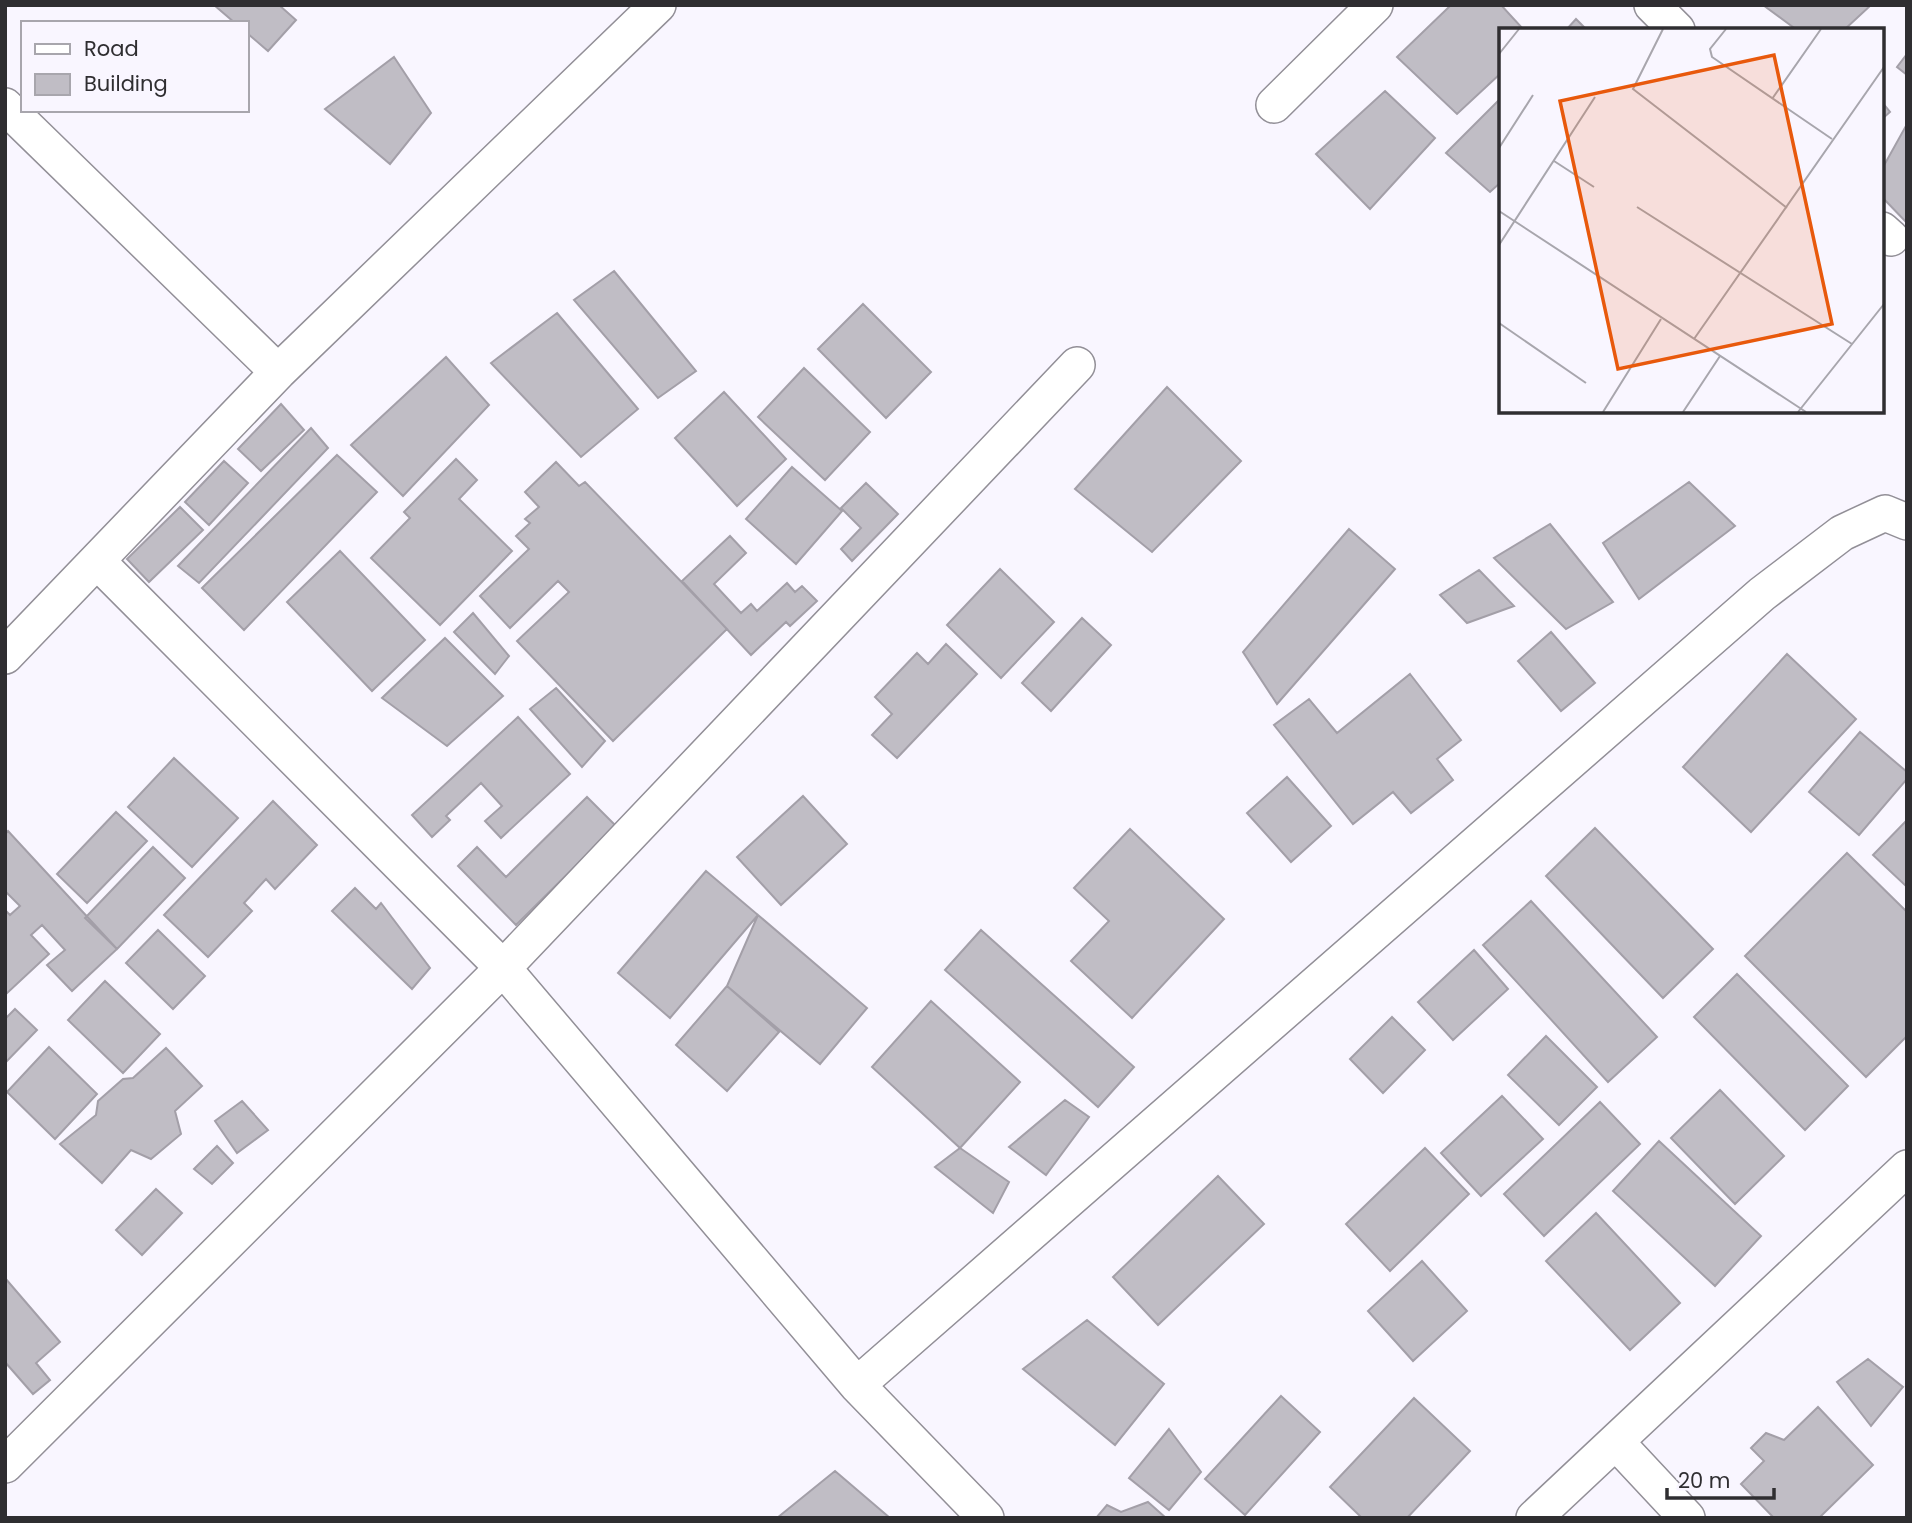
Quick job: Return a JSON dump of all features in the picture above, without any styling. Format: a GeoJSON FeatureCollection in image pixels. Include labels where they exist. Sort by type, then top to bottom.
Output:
{"type":"FeatureCollection","features":[{"type":"Feature","properties":{"kind":"street"},"geometry":{"type":"LineString","coordinates":[[5,656],[278,372],[657,5]]}},
{"type":"Feature","properties":{"kind":"street"},"geometry":{"type":"LineString","coordinates":[[1274,105],[1375,5]]}},
{"type":"Feature","properties":{"kind":"street"},"geometry":{"type":"LineString","coordinates":[[1652,5],[1675,28]]}},
{"type":"Feature","properties":{"kind":"street"},"geometry":{"type":"LineString","coordinates":[[5,106],[278,372]]}},
{"type":"Feature","properties":{"kind":"street"},"geometry":{"type":"LineString","coordinates":[[5,1465],[503,968],[1077,365]]}},
{"type":"Feature","properties":{"kind":"street"},"geometry":{"type":"LineString","coordinates":[[858,1385],[1762,594],[1842,533],[1885,513],[1907,523]]}},
{"type":"Feature","properties":{"kind":"street"},"geometry":{"type":"LineString","coordinates":[[98,562],[503,968],[858,1385],[986,1518]]}},
{"type":"Feature","properties":{"kind":"street"},"geometry":{"type":"LineString","coordinates":[[1534,1518],[1907,1168]]}},
{"type":"Feature","properties":{"kind":"street"},"geometry":{"type":"LineString","coordinates":[[1616,1442],[1687,1518]]}},
{"type":"Feature","properties":{"kind":"building"},"geometry":{"type":"Polygon","coordinates":[[[214,5],[279,5],[296,20],[268,51],[248,34],[248,21],[233,21],[214,5]]]}},
{"type":"Feature","properties":{"kind":"building"},"geometry":{"type":"Polygon","coordinates":[[[1451,5],[1501,5],[1522,28],[1499,28],[1499,75],[1457,114],[1397,57],[1451,5]]]}},
{"type":"Feature","properties":{"kind":"building"},"geometry":{"type":"Polygon","coordinates":[[[1763,5],[1871,5],[1846,28],[1794,28],[1763,5]]]}},
{"type":"Feature","properties":{"kind":"building"},"geometry":{"type":"Polygon","coordinates":[[[1576,19],[1585,28],[1568,28],[1576,19]]]}},
{"type":"Feature","properties":{"kind":"building"},"geometry":{"type":"Polygon","coordinates":[[[1907,54],[1907,75],[1897,67],[1907,54]]]}},
{"type":"Feature","properties":{"kind":"building"},"geometry":{"type":"Polygon","coordinates":[[[394,57],[431,113],[390,164],[325,109],[394,57]]]}},
{"type":"Feature","properties":{"kind":"building"},"geometry":{"type":"Polygon","coordinates":[[[1385,91],[1435,138],[1370,209],[1316,154],[1385,91]]]}},
{"type":"Feature","properties":{"kind":"building"},"geometry":{"type":"Polygon","coordinates":[[[1499,100],[1499,184],[1490,192],[1446,153],[1499,100]]]}},
{"type":"Feature","properties":{"kind":"building"},"geometry":{"type":"Polygon","coordinates":[[[1884,104],[1890,112],[1884,117],[1884,104]]]}},
{"type":"Feature","properties":{"kind":"building"},"geometry":{"type":"Polygon","coordinates":[[[1907,124],[1907,223],[1884,199],[1884,165],[1907,124]]]}},
{"type":"Feature","properties":{"kind":"building"},"geometry":{"type":"Polygon","coordinates":[[[614,271],[696,371],[658,398],[574,300],[614,271]]]}},
{"type":"Feature","properties":{"kind":"building"},"geometry":{"type":"Polygon","coordinates":[[[863,304],[931,372],[886,418],[818,349],[863,304]]]}},
{"type":"Feature","properties":{"kind":"building"},"geometry":{"type":"Polygon","coordinates":[[[557,313],[638,409],[581,457],[491,363],[557,313]]]}},
{"type":"Feature","properties":{"kind":"building"},"geometry":{"type":"Polygon","coordinates":[[[446,357],[489,405],[403,496],[351,445],[446,357]]]}},
{"type":"Feature","properties":{"kind":"building"},"geometry":{"type":"Polygon","coordinates":[[[804,368],[870,432],[825,480],[758,417],[804,368]]]}},
{"type":"Feature","properties":{"kind":"building"},"geometry":{"type":"Polygon","coordinates":[[[1167,387],[1241,461],[1152,552],[1075,489],[1167,387]]]}},
{"type":"Feature","properties":{"kind":"building"},"geometry":{"type":"Polygon","coordinates":[[[724,392],[786,459],[737,506],[675,438],[724,392]]]}},
{"type":"Feature","properties":{"kind":"building"},"geometry":{"type":"Polygon","coordinates":[[[281,404],[304,430],[261,471],[238,449],[281,404]]]}},
{"type":"Feature","properties":{"kind":"building"},"geometry":{"type":"Polygon","coordinates":[[[311,428],[328,448],[199,583],[178,566],[311,428]]]}},
{"type":"Feature","properties":{"kind":"building"},"geometry":{"type":"Polygon","coordinates":[[[337,455],[377,492],[244,630],[202,588],[337,455]]]}},
{"type":"Feature","properties":{"kind":"building"},"geometry":{"type":"Polygon","coordinates":[[[456,459],[477,480],[459,499],[512,551],[440,625],[371,558],[410,518],[404,512],[456,459]]]}},
{"type":"Feature","properties":{"kind":"building"},"geometry":{"type":"Polygon","coordinates":[[[224,461],[248,483],[209,525],[185,502],[224,461]]]}},
{"type":"Feature","properties":{"kind":"building"},"geometry":{"type":"Polygon","coordinates":[[[556,462],[579,486],[585,482],[727,629],[613,741],[517,641],[569,592],[558,581],[510,628],[480,596],[529,549],[516,536],[530,523],[525,519],[539,507],[525,492],[556,462]]]}},
{"type":"Feature","properties":{"kind":"building"},"geometry":{"type":"Polygon","coordinates":[[[792,467],[842,511],[796,564],[746,519],[792,467]]]}},
{"type":"Feature","properties":{"kind":"building"},"geometry":{"type":"Polygon","coordinates":[[[1689,482],[1735,526],[1639,599],[1603,543],[1689,482]]]}},
{"type":"Feature","properties":{"kind":"building"},"geometry":{"type":"Polygon","coordinates":[[[866,483],[898,514],[852,561],[841,549],[861,528],[841,508],[866,483]]]}},
{"type":"Feature","properties":{"kind":"building"},"geometry":{"type":"Polygon","coordinates":[[[180,507],[203,530],[149,582],[127,559],[180,507]]]}},
{"type":"Feature","properties":{"kind":"building"},"geometry":{"type":"Polygon","coordinates":[[[1550,524],[1613,602],[1566,629],[1494,558],[1550,524]]]}},
{"type":"Feature","properties":{"kind":"building"},"geometry":{"type":"Polygon","coordinates":[[[1349,529],[1395,569],[1277,704],[1243,652],[1349,529]]]}},
{"type":"Feature","properties":{"kind":"building"},"geometry":{"type":"Polygon","coordinates":[[[730,536],[746,553],[714,584],[741,613],[751,604],[757,611],[787,583],[795,592],[802,586],[817,601],[790,626],[786,622],[751,655],[682,581],[730,536]]]}},
{"type":"Feature","properties":{"kind":"building"},"geometry":{"type":"Polygon","coordinates":[[[340,551],[425,640],[372,691],[287,602],[340,551]]]}},
{"type":"Feature","properties":{"kind":"building"},"geometry":{"type":"Polygon","coordinates":[[[1000,569],[1054,622],[1001,678],[947,625],[1000,569]]]}},
{"type":"Feature","properties":{"kind":"building"},"geometry":{"type":"Polygon","coordinates":[[[1479,570],[1514,606],[1467,623],[1440,595],[1479,570]]]}},
{"type":"Feature","properties":{"kind":"building"},"geometry":{"type":"Polygon","coordinates":[[[473,613],[509,656],[495,674],[454,632],[473,613]]]}},
{"type":"Feature","properties":{"kind":"building"},"geometry":{"type":"Polygon","coordinates":[[[1082,618],[1111,645],[1051,711],[1022,683],[1082,618]]]}},
{"type":"Feature","properties":{"kind":"building"},"geometry":{"type":"Polygon","coordinates":[[[1551,632],[1595,683],[1561,711],[1518,661],[1551,632]]]}},
{"type":"Feature","properties":{"kind":"building"},"geometry":{"type":"Polygon","coordinates":[[[445,638],[503,696],[447,746],[382,698],[445,638]]]}},
{"type":"Feature","properties":{"kind":"building"},"geometry":{"type":"Polygon","coordinates":[[[946,644],[977,674],[897,758],[872,735],[892,714],[875,697],[917,653],[928,664],[946,644]]]}},
{"type":"Feature","properties":{"kind":"building"},"geometry":{"type":"Polygon","coordinates":[[[1787,654],[1856,719],[1751,832],[1683,767],[1787,654]]]}},
{"type":"Feature","properties":{"kind":"building"},"geometry":{"type":"Polygon","coordinates":[[[1410,674],[1461,740],[1437,759],[1453,780],[1411,813],[1393,792],[1353,824],[1274,725],[1309,699],[1337,733],[1410,674]]]}},
{"type":"Feature","properties":{"kind":"building"},"geometry":{"type":"Polygon","coordinates":[[[556,688],[605,741],[582,767],[530,709],[556,688]]]}},
{"type":"Feature","properties":{"kind":"building"},"geometry":{"type":"Polygon","coordinates":[[[518,717],[570,774],[501,838],[485,821],[502,806],[481,783],[446,816],[450,820],[432,837],[412,815],[518,717]]]}},
{"type":"Feature","properties":{"kind":"building"},"geometry":{"type":"Polygon","coordinates":[[[1860,732],[1907,772],[1907,779],[1859,835],[1809,792],[1860,732]]]}},
{"type":"Feature","properties":{"kind":"building"},"geometry":{"type":"Polygon","coordinates":[[[174,758],[238,818],[192,867],[128,807],[174,758]]]}},
{"type":"Feature","properties":{"kind":"building"},"geometry":{"type":"Polygon","coordinates":[[[1287,777],[1331,826],[1291,862],[1247,813],[1287,777]]]}},
{"type":"Feature","properties":{"kind":"building"},"geometry":{"type":"Polygon","coordinates":[[[803,796],[847,844],[781,905],[737,857],[803,796]]]}},
{"type":"Feature","properties":{"kind":"building"},"geometry":{"type":"Polygon","coordinates":[[[587,797],[616,826],[516,925],[458,866],[477,847],[506,877],[587,797]]]}},
{"type":"Feature","properties":{"kind":"building"},"geometry":{"type":"Polygon","coordinates":[[[273,801],[317,845],[275,889],[266,879],[244,903],[252,911],[208,957],[164,915],[273,801]]]}},
{"type":"Feature","properties":{"kind":"building"},"geometry":{"type":"Polygon","coordinates":[[[116,812],[147,841],[87,903],[57,874],[116,812]]]}},
{"type":"Feature","properties":{"kind":"building"},"geometry":{"type":"Polygon","coordinates":[[[1907,820],[1907,887],[1873,855],[1907,820]]]}},
{"type":"Feature","properties":{"kind":"building"},"geometry":{"type":"Polygon","coordinates":[[[1595,828],[1713,949],[1663,998],[1546,876],[1595,828]]]}},
{"type":"Feature","properties":{"kind":"building"},"geometry":{"type":"Polygon","coordinates":[[[1130,829],[1224,919],[1132,1018],[1071,961],[1109,921],[1074,888],[1130,829]]]}},
{"type":"Feature","properties":{"kind":"building"},"geometry":{"type":"Polygon","coordinates":[[[8,831],[117,949],[72,991],[47,965],[65,950],[42,925],[31,935],[49,954],[5,995],[5,910],[10,915],[20,906],[5,891],[5,834],[8,831]]]}},
{"type":"Feature","properties":{"kind":"building"},"geometry":{"type":"Polygon","coordinates":[[[153,847],[185,878],[117,949],[85,918],[153,847]]]}},
{"type":"Feature","properties":{"kind":"building"},"geometry":{"type":"Polygon","coordinates":[[[1847,853],[1907,912],[1907,1036],[1866,1077],[1745,956],[1847,853]]]}},
{"type":"Feature","properties":{"kind":"building"},"geometry":{"type":"Polygon","coordinates":[[[706,871],[758,915],[670,1018],[618,973],[706,871]]]}},
{"type":"Feature","properties":{"kind":"building"},"geometry":{"type":"Polygon","coordinates":[[[355,888],[376,909],[381,903],[430,968],[412,989],[332,911],[355,888]]]}},
{"type":"Feature","properties":{"kind":"building"},"geometry":{"type":"Polygon","coordinates":[[[1531,901],[1657,1037],[1608,1082],[1483,945],[1531,901]]]}},
{"type":"Feature","properties":{"kind":"building"},"geometry":{"type":"Polygon","coordinates":[[[758,915],[867,1008],[820,1064],[727,986],[758,915]]]}},
{"type":"Feature","properties":{"kind":"building"},"geometry":{"type":"Polygon","coordinates":[[[158,930],[205,976],[173,1009],[126,963],[158,930]]]}},
{"type":"Feature","properties":{"kind":"building"},"geometry":{"type":"Polygon","coordinates":[[[981,930],[1134,1067],[1098,1107],[945,970],[981,930]]]}},
{"type":"Feature","properties":{"kind":"building"},"geometry":{"type":"Polygon","coordinates":[[[1474,950],[1508,989],[1453,1040],[1418,1002],[1474,950]]]}},
{"type":"Feature","properties":{"kind":"building"},"geometry":{"type":"Polygon","coordinates":[[[1737,974],[1848,1086],[1805,1130],[1694,1017],[1737,974]]]}},
{"type":"Feature","properties":{"kind":"building"},"geometry":{"type":"Polygon","coordinates":[[[105,981],[160,1034],[123,1073],[68,1020],[105,981]]]}},
{"type":"Feature","properties":{"kind":"building"},"geometry":{"type":"Polygon","coordinates":[[[727,986],[779,1032],[727,1091],[676,1045],[727,986]]]}},
{"type":"Feature","properties":{"kind":"building"},"geometry":{"type":"Polygon","coordinates":[[[931,1001],[1020,1082],[960,1148],[872,1067],[931,1001]]]}},
{"type":"Feature","properties":{"kind":"building"},"geometry":{"type":"Polygon","coordinates":[[[15,1009],[37,1030],[5,1063],[5,1019],[15,1009]]]}},
{"type":"Feature","properties":{"kind":"building"},"geometry":{"type":"Polygon","coordinates":[[[1392,1017],[1425,1050],[1383,1093],[1350,1059],[1392,1017]]]}},
{"type":"Feature","properties":{"kind":"building"},"geometry":{"type":"Polygon","coordinates":[[[1546,1036],[1597,1087],[1559,1125],[1508,1075],[1546,1036]]]}},
{"type":"Feature","properties":{"kind":"building"},"geometry":{"type":"Polygon","coordinates":[[[49,1047],[97,1094],[55,1139],[7,1092],[49,1047]]]}},
{"type":"Feature","properties":{"kind":"building"},"geometry":{"type":"Polygon","coordinates":[[[166,1048],[202,1086],[175,1111],[181,1134],[151,1159],[131,1150],[102,1183],[60,1144],[96,1115],[98,1101],[123,1079],[133,1078],[166,1048]]]}},
{"type":"Feature","properties":{"kind":"building"},"geometry":{"type":"Polygon","coordinates":[[[1720,1090],[1784,1156],[1735,1204],[1671,1138],[1720,1090]]]}},
{"type":"Feature","properties":{"kind":"building"},"geometry":{"type":"Polygon","coordinates":[[[1502,1096],[1543,1139],[1481,1196],[1441,1153],[1502,1096]]]}},
{"type":"Feature","properties":{"kind":"building"},"geometry":{"type":"Polygon","coordinates":[[[1065,1100],[1089,1117],[1046,1175],[1009,1147],[1065,1100]]]}},
{"type":"Feature","properties":{"kind":"building"},"geometry":{"type":"Polygon","coordinates":[[[242,1101],[268,1130],[237,1153],[215,1121],[242,1101]]]}},
{"type":"Feature","properties":{"kind":"building"},"geometry":{"type":"Polygon","coordinates":[[[1600,1102],[1640,1144],[1544,1236],[1504,1194],[1600,1102]]]}},
{"type":"Feature","properties":{"kind":"building"},"geometry":{"type":"Polygon","coordinates":[[[1659,1141],[1761,1236],[1715,1286],[1613,1191],[1659,1141]]]}},
{"type":"Feature","properties":{"kind":"building"},"geometry":{"type":"Polygon","coordinates":[[[217,1146],[233,1163],[212,1184],[194,1169],[217,1146]]]}},
{"type":"Feature","properties":{"kind":"building"},"geometry":{"type":"Polygon","coordinates":[[[960,1148],[1009,1182],[993,1213],[935,1167],[960,1148]]]}},
{"type":"Feature","properties":{"kind":"building"},"geometry":{"type":"Polygon","coordinates":[[[1425,1148],[1469,1194],[1390,1271],[1346,1224],[1425,1148]]]}},
{"type":"Feature","properties":{"kind":"building"},"geometry":{"type":"Polygon","coordinates":[[[1218,1176],[1264,1224],[1158,1325],[1113,1277],[1218,1176]]]}},
{"type":"Feature","properties":{"kind":"building"},"geometry":{"type":"Polygon","coordinates":[[[156,1189],[182,1213],[142,1255],[116,1230],[156,1189]]]}},
{"type":"Feature","properties":{"kind":"building"},"geometry":{"type":"Polygon","coordinates":[[[1596,1213],[1680,1303],[1630,1350],[1546,1261],[1596,1213]]]}},
{"type":"Feature","properties":{"kind":"building"},"geometry":{"type":"Polygon","coordinates":[[[1422,1261],[1467,1311],[1413,1361],[1368,1311],[1422,1261]]]}},
{"type":"Feature","properties":{"kind":"building"},"geometry":{"type":"Polygon","coordinates":[[[5,1278],[60,1342],[36,1363],[50,1380],[33,1394],[5,1362],[5,1278]]]}},
{"type":"Feature","properties":{"kind":"building"},"geometry":{"type":"Polygon","coordinates":[[[1087,1320],[1164,1384],[1115,1445],[1023,1369],[1087,1320]]]}},
{"type":"Feature","properties":{"kind":"building"},"geometry":{"type":"Polygon","coordinates":[[[1868,1359],[1903,1387],[1871,1426],[1837,1382],[1868,1359]]]}},
{"type":"Feature","properties":{"kind":"building"},"geometry":{"type":"Polygon","coordinates":[[[1281,1396],[1320,1432],[1245,1515],[1205,1479],[1281,1396]]]}},
{"type":"Feature","properties":{"kind":"building"},"geometry":{"type":"Polygon","coordinates":[[[1414,1398],[1470,1451],[1407,1518],[1362,1518],[1330,1487],[1414,1398]]]}},
{"type":"Feature","properties":{"kind":"building"},"geometry":{"type":"Polygon","coordinates":[[[1818,1407],[1873,1465],[1819,1518],[1774,1518],[1741,1484],[1764,1461],[1751,1448],[1766,1433],[1784,1440],[1818,1407]]]}},
{"type":"Feature","properties":{"kind":"building"},"geometry":{"type":"Polygon","coordinates":[[[1169,1429],[1201,1472],[1169,1510],[1129,1478],[1169,1429]]]}},
{"type":"Feature","properties":{"kind":"building"},"geometry":{"type":"Polygon","coordinates":[[[835,1471],[890,1518],[777,1518],[835,1471]]]}},
{"type":"Feature","properties":{"kind":"building"},"geometry":{"type":"Polygon","coordinates":[[[1148,1502],[1166,1518],[1096,1518],[1107,1505],[1121,1512],[1148,1502]]]}}]}
